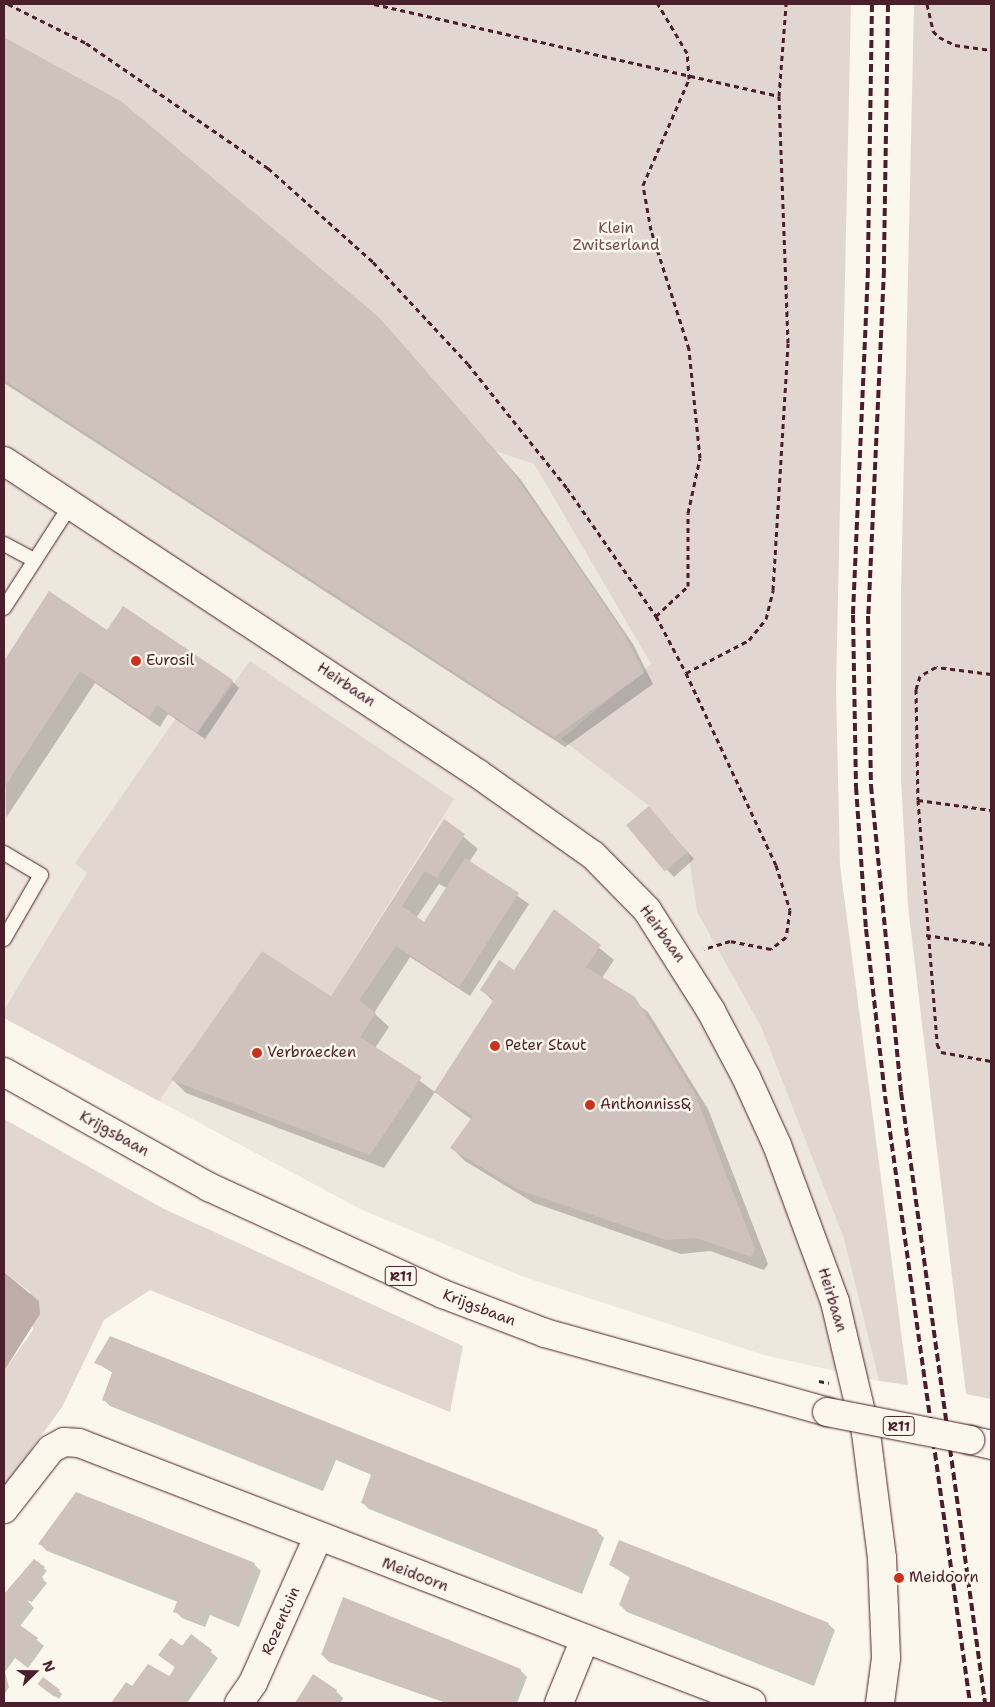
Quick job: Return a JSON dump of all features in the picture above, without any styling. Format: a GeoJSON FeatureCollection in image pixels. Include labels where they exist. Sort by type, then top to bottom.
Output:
{"type":"FeatureCollection","features":[{"type":"Feature","properties":{"kind":"street","name":"Heirbaan"},"geometry":{"type":"LineString","coordinates":[[4,461],[72,503],[593,855],[647,910],[679,956],[724,1035],[777,1145],[835,1302],[866,1433],[881,1549],[886,1658],[880,1703]]}},
{"type":"Feature","properties":{"kind":"street","name":"Krijgsbaan"},"geometry":{"type":"LineString","coordinates":[[4,1072],[210,1188],[443,1294],[564,1339],[828,1412],[981,1443]]}},
{"type":"Feature","properties":{"kind":"street","name":"Meidoorn"},"geometry":{"type":"LineString","coordinates":[[4,1509],[51,1449],[64,1442],[79,1443],[584,1641],[752,1703]]}},
{"type":"Feature","properties":{"kind":"street","name":"Rozentuin"},"geometry":{"type":"LineString","coordinates":[[239,1703],[253,1683],[318,1537]]}},
{"type":"Feature","properties":{"kind":"street"},"geometry":{"type":"LineString","coordinates":[[559,1703],[584,1641]]}},
{"type":"Feature","properties":{"kind":"lane"},"geometry":{"type":"LineString","coordinates":[[4,608],[72,503]]}},
{"type":"Feature","properties":{"kind":"lane"},"geometry":{"type":"LineString","coordinates":[[4,544],[34,560]]}},
{"type":"Feature","properties":{"kind":"lane"},"geometry":{"type":"LineString","coordinates":[[4,853],[41,875],[4,939]]}},
{"type":"Feature","properties":{"kind":"path"},"geometry":{"type":"LineString","coordinates":[[8,4],[86,43],[268,168],[373,262],[468,364],[568,488],[656,616],[686,673],[772,856],[790,910],[786,937],[771,949],[730,942],[679,956]]}},
{"type":"Feature","properties":{"kind":"path"},"geometry":{"type":"LineString","coordinates":[[374,4],[689,79],[779,96]]}},
{"type":"Feature","properties":{"kind":"path"},"geometry":{"type":"LineString","coordinates":[[656,616],[688,586],[688,513],[700,458],[689,349],[651,230],[643,185],[689,79],[687,53],[658,4]]}},
{"type":"Feature","properties":{"kind":"path"},"geometry":{"type":"LineString","coordinates":[[686,673],[749,640],[766,619],[773,590],[788,344],[779,96],[786,4]]}},
{"type":"Feature","properties":{"kind":"path"},"geometry":{"type":"LineString","coordinates":[[926,4],[933,31],[940,37],[955,45],[991,50]]}},
{"type":"Feature","properties":{"kind":"path"},"geometry":{"type":"LineString","coordinates":[[991,674],[936,667],[920,676],[916,689],[918,800],[926,935],[941,1052],[991,1061]]}},
{"type":"Feature","properties":{"kind":"path"},"geometry":{"type":"LineString","coordinates":[[918,800],[991,810]]}},
{"type":"Feature","properties":{"kind":"path"},"geometry":{"type":"LineString","coordinates":[[926,935],[991,944]]}},
{"type":"Feature","properties":{"kind":"path"},"geometry":{"type":"LineString","coordinates":[[811,1379],[819,1381]]}},
{"type":"Feature","properties":{"kind":"shaded area"},"geometry":{"type":"Polygon","coordinates":[[[4,37],[121,101],[379,317],[495,451],[534,464],[651,664],[561,739],[649,806],[688,852],[697,912],[761,1027],[844,1239],[879,1381],[764,1355],[524,1277],[362,1210],[4,1018],[4,37]]]}},
{"type":"Feature","properties":{"kind":"shaded area"},"geometry":{"type":"Polygon","coordinates":[[[4,1272],[39,1301],[40,1314],[4,1371],[4,1272]]]}},
{"type":"Feature","properties":{"kind":"green space","name":"Klein Zwitserland"},"geometry":{"type":"Polygon","coordinates":[[[4,4],[851,4],[836,689],[840,865],[908,1385],[879,1381],[844,1239],[761,1027],[697,912],[688,852],[649,806],[561,739],[651,664],[534,464],[495,451],[379,317],[121,101],[4,37],[4,4]]]}},
{"type":"Feature","properties":{"kind":"green space"},"geometry":{"type":"Polygon","coordinates":[[[914,4],[991,4],[991,1399],[966,1394],[908,906],[901,780],[901,593],[914,4]]]}},
{"type":"Feature","properties":{"kind":"green space"},"geometry":{"type":"Polygon","coordinates":[[[250,661],[454,799],[331,996],[262,951],[159,1101],[4,1018],[4,1010],[87,873],[75,863],[176,718],[198,732],[250,661]]]}},
{"type":"Feature","properties":{"kind":"green space"},"geometry":{"type":"Polygon","coordinates":[[[4,1119],[162,1208],[463,1346],[450,1412],[150,1290],[104,1320],[62,1407],[4,1487],[4,1371],[33,1330],[30,1292],[4,1272],[4,1119]]]}},
{"type":"Feature","properties":{"kind":"building"},"geometry":{"type":"Polygon","coordinates":[[[4,37],[121,101],[379,317],[510,468],[623,632],[644,673],[554,737],[4,380],[4,37]]]}},
{"type":"Feature","properties":{"kind":"building"},"geometry":{"type":"Polygon","coordinates":[[[49,591],[107,630],[123,606],[233,680],[197,733],[157,705],[149,717],[80,671],[4,788],[4,661],[49,591]]]}},
{"type":"Feature","properties":{"kind":"building"},"geometry":{"type":"Polygon","coordinates":[[[649,806],[688,852],[665,871],[626,825],[649,806]]]}},
{"type":"Feature","properties":{"kind":"building"},"geometry":{"type":"Polygon","coordinates":[[[444,819],[465,834],[437,878],[425,871],[402,906],[424,922],[465,858],[519,893],[459,987],[396,946],[359,1000],[376,1013],[360,1037],[422,1077],[370,1155],[171,1080],[262,951],[331,996],[444,819]]]}},
{"type":"Feature","properties":{"kind":"building","name":"Anthonniss&"},"geometry":{"type":"Polygon","coordinates":[[[554,909],[601,945],[586,967],[635,997],[695,1094],[755,1249],[751,1257],[696,1238],[666,1240],[519,1190],[450,1148],[473,1116],[434,1092],[494,999],[480,990],[499,960],[514,970],[554,909]]]}},
{"type":"Feature","properties":{"kind":"building"},"geometry":{"type":"Polygon","coordinates":[[[110,1336],[598,1530],[575,1588],[361,1503],[372,1472],[329,1454],[316,1485],[102,1400],[113,1370],[94,1363],[110,1336]]]}},
{"type":"Feature","properties":{"kind":"building"},"geometry":{"type":"Polygon","coordinates":[[[76,1492],[255,1563],[232,1621],[203,1609],[198,1621],[173,1612],[178,1599],[38,1544],[76,1492]]]}},
{"type":"Feature","properties":{"kind":"building"},"geometry":{"type":"Polygon","coordinates":[[[619,1540],[829,1623],[807,1680],[619,1605],[631,1574],[609,1565],[619,1540]]]}},
{"type":"Feature","properties":{"kind":"building"},"geometry":{"type":"Polygon","coordinates":[[[34,1559],[45,1567],[39,1575],[44,1579],[13,1620],[38,1638],[21,1662],[8,1652],[4,1658],[4,1594],[34,1559]]]}},
{"type":"Feature","properties":{"kind":"building"},"geometry":{"type":"Polygon","coordinates":[[[343,1597],[521,1669],[508,1703],[449,1703],[321,1655],[343,1597]]]}},
{"type":"Feature","properties":{"kind":"building"},"geometry":{"type":"Polygon","coordinates":[[[191,1634],[212,1650],[178,1703],[111,1703],[126,1682],[132,1686],[148,1664],[169,1676],[176,1668],[158,1655],[171,1638],[182,1646],[191,1634]]]}},
{"type":"Feature","properties":{"kind":"building"},"geometry":{"type":"Polygon","coordinates":[[[313,1674],[337,1690],[331,1703],[295,1703],[313,1674]]]}},
{"type":"Feature","properties":{"kind":"building"},"geometry":{"type":"Polygon","coordinates":[[[43,1677],[60,1690],[54,1697],[38,1684],[43,1677]]]}},
{"type":"Feature","properties":{"kind":"railway"},"geometry":{"type":"LineString","coordinates":[[872,4],[868,270],[853,615],[856,787],[866,929],[885,1096],[970,1703]]}},
{"type":"Feature","properties":{"kind":"railway"},"geometry":{"type":"LineString","coordinates":[[888,4],[884,270],[868,616],[871,786],[901,1092],[985,1703]]}},
{"type":"Feature","properties":{"kind":"place","name":"Eurosil"},"geometry":{"type":"Point","coordinates":[136,661]}},
{"type":"Feature","properties":{"kind":"place","name":"Peter Staut"},"geometry":{"type":"Point","coordinates":[495,1046]}},
{"type":"Feature","properties":{"kind":"place","name":"Verbraecken"},"geometry":{"type":"Point","coordinates":[257,1053]}},
{"type":"Feature","properties":{"kind":"place","name":"Anthonniss&"},"geometry":{"type":"Point","coordinates":[590,1105]}},
{"type":"Feature","properties":{"kind":"place","name":"Meidoorn"},"geometry":{"type":"Point","coordinates":[899,1578]}}]}
